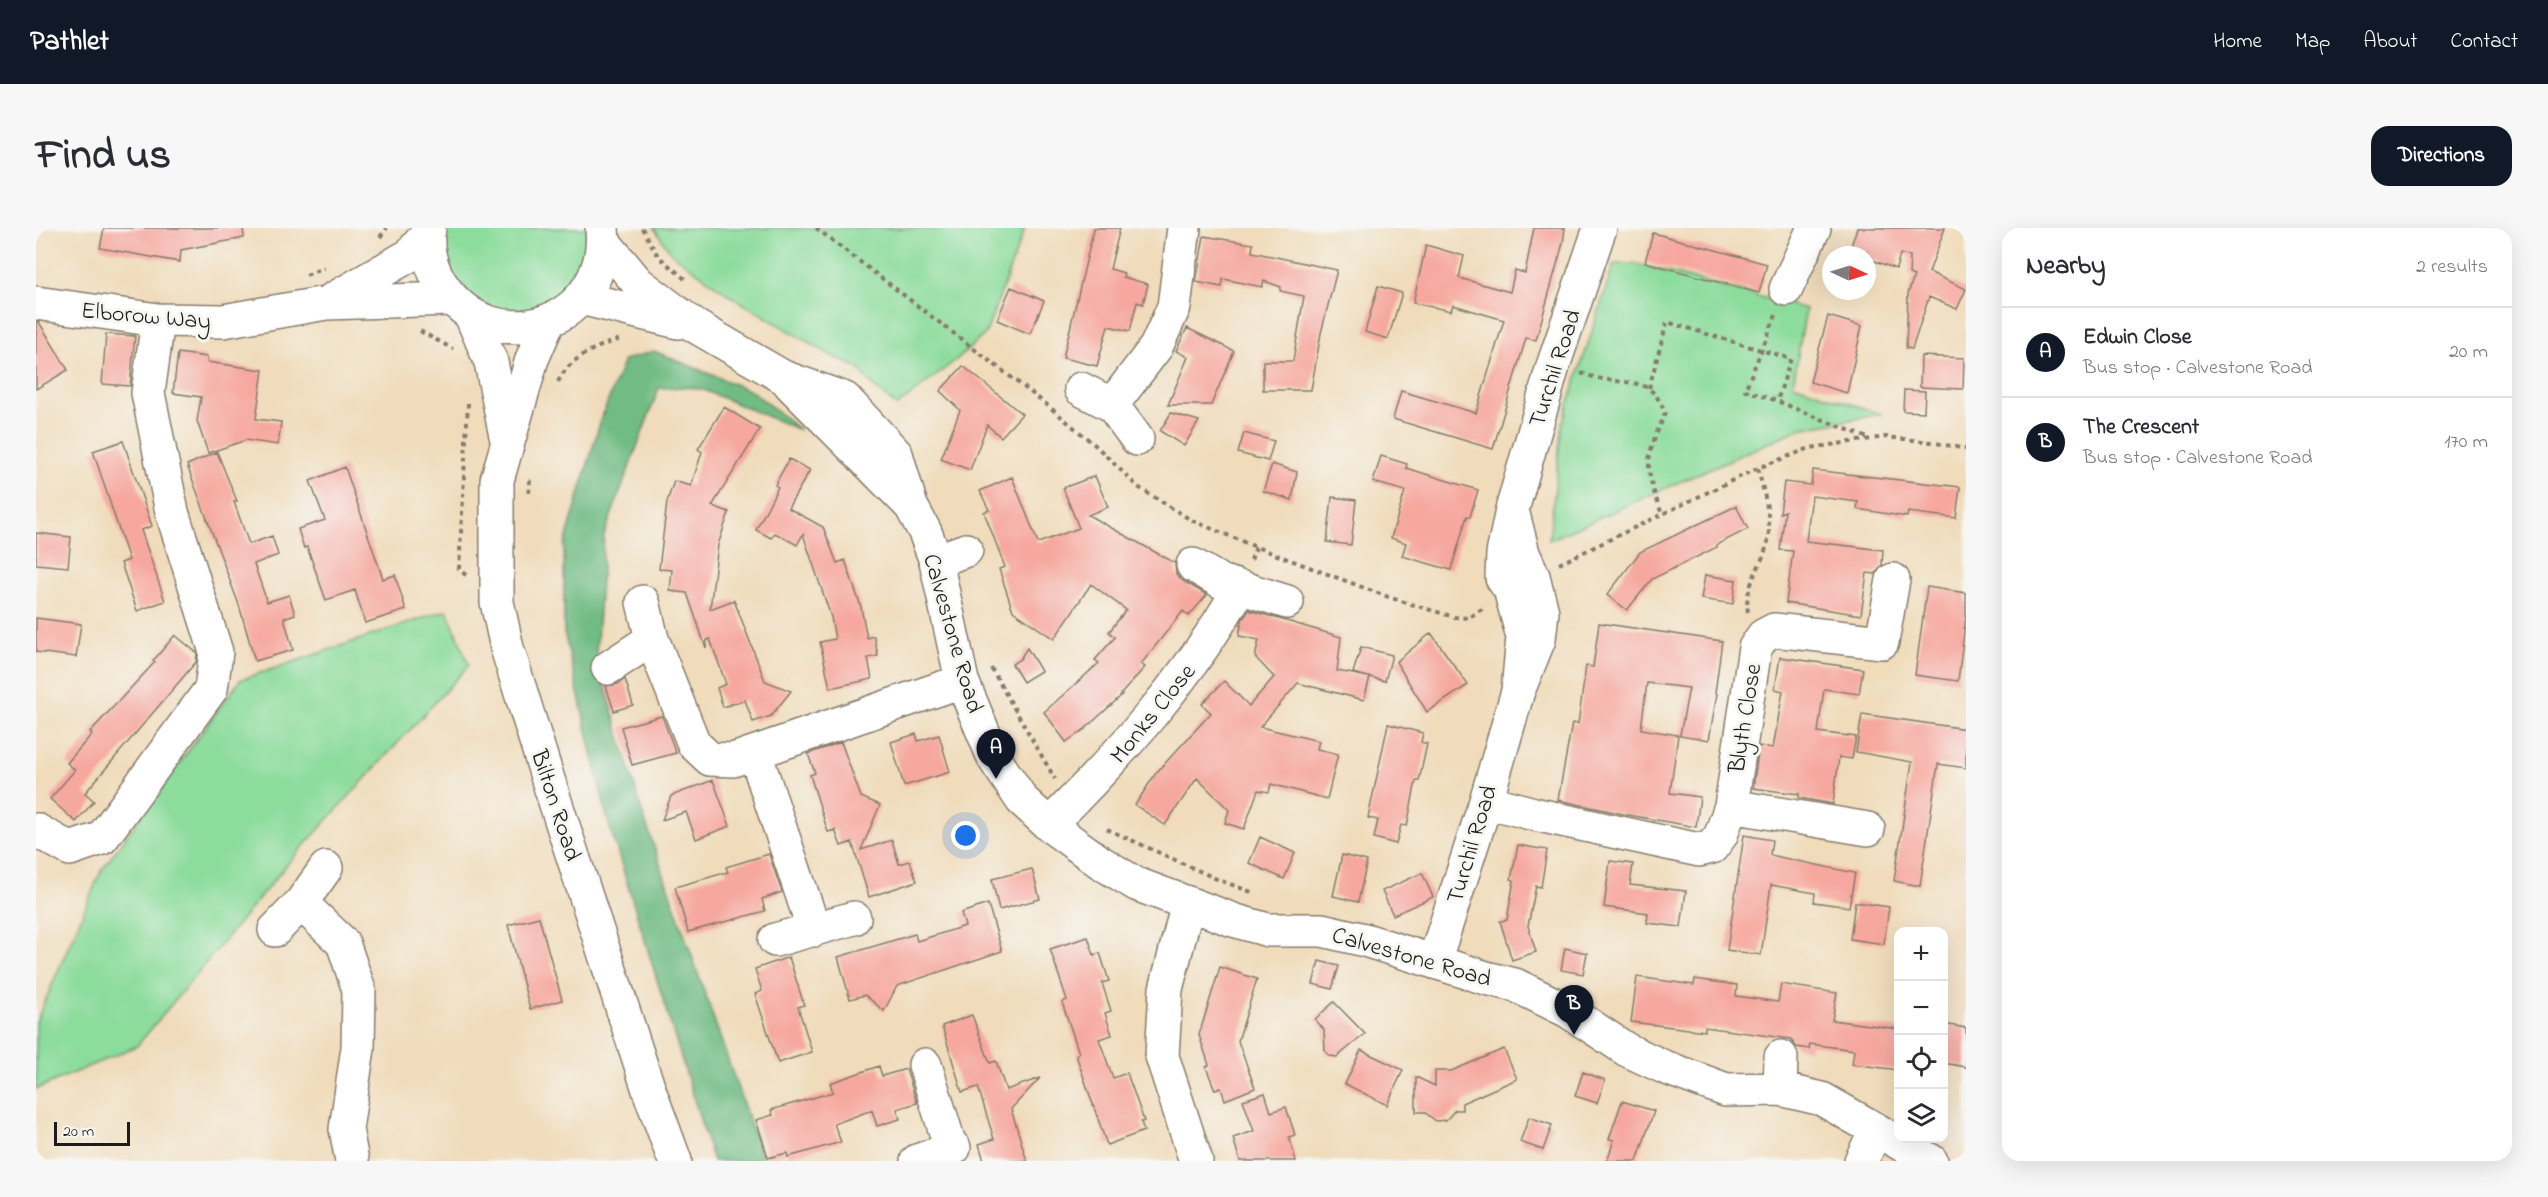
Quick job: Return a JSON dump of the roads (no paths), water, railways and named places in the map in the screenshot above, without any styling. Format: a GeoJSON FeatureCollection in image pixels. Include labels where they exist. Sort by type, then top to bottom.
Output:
{"type":"FeatureCollection","features":[{"type":"Feature","properties":{"kind":"street"},"geometry":{"type":"LineString","coordinates":[[1112,405],[1155,347],[1174,307],[1184,228]]}},
{"type":"Feature","properties":{"kind":"street","name":"Turchil Road"},"geometry":{"type":"LineString","coordinates":[[1434,962],[1486,801],[1518,691],[1523,637],[1522,583],[1502,578],[1503,554],[1512,510],[1553,366],[1600,228]]}},
{"type":"Feature","properties":{"kind":"street"},"geometry":{"type":"LineString","coordinates":[[1786,289],[1814,228]]}},
{"type":"Feature","properties":{"kind":"street","name":"Elborow Way"},"geometry":{"type":"LineString","coordinates":[[326,303],[410,255],[429,231]]}},
{"type":"Feature","properties":{"kind":"street","name":"Bilton Road"},"geometry":{"type":"LineString","coordinates":[[429,231],[429,256],[436,277],[461,307],[491,362],[507,440]]}},
{"type":"Feature","properties":{"kind":"street"},"geometry":{"type":"LineString","coordinates":[[461,307],[495,325],[521,328],[548,322],[566,312],[581,298],[593,281],[601,261],[603,234]]}},
{"type":"Feature","properties":{"kind":"street","name":"Calvestone Road"},"geometry":{"type":"LineString","coordinates":[[603,234],[638,284],[695,326],[783,377],[911,506],[951,556],[962,681],[994,758],[1022,800],[1049,825],[1100,862],[1136,884],[1233,920],[1268,930],[1322,930],[1365,940],[1515,985],[1568,1011],[1627,1050],[1664,1067],[1726,1090],[1779,1089],[1822,1100],[1930,1161]]}},
{"type":"Feature","properties":{"kind":"street","name":"Calvestone Road"},"geometry":{"type":"LineString","coordinates":[[581,298],[695,326]]}},
{"type":"Feature","properties":{"kind":"street","name":"Elborow Way"},"geometry":{"type":"LineString","coordinates":[[36,303],[158,320],[223,321],[326,303],[407,300],[461,307]]}},
{"type":"Feature","properties":{"kind":"street"},"geometry":{"type":"LineString","coordinates":[[36,830],[70,849],[102,838],[211,689],[216,652],[172,512],[148,393],[158,320]]}},
{"type":"Feature","properties":{"kind":"street","name":"Bilton Road"},"geometry":{"type":"LineString","coordinates":[[548,322],[532,359],[496,480],[498,602],[507,648],[548,778],[645,1078],[675,1161]]}},
{"type":"Feature","properties":{"kind":"street"},"geometry":{"type":"LineString","coordinates":[[1081,389],[1112,405],[1137,439]]}},
{"type":"Feature","properties":{"kind":"street"},"geometry":{"type":"LineString","coordinates":[[1193,565],[1239,589],[1287,602]]}},
{"type":"Feature","properties":{"kind":"street","name":"Blyth Close"},"geometry":{"type":"LineString","coordinates":[[1486,801],[1534,814],[1699,850],[1712,847],[1721,835],[1731,806],[1755,648],[1763,636],[1774,630],[1882,642],[1893,580]]}},
{"type":"Feature","properties":{"kind":"street","name":"Monks Close"},"geometry":{"type":"LineString","coordinates":[[1049,825],[1112,763],[1194,663],[1239,589]]}},
{"type":"Feature","properties":{"kind":"street"},"geometry":{"type":"LineString","coordinates":[[643,602],[652,639],[694,744],[710,759],[733,760],[962,681]]}},
{"type":"Feature","properties":{"kind":"street"},"geometry":{"type":"LineString","coordinates":[[608,668],[652,639]]}},
{"type":"Feature","properties":{"kind":"street"},"geometry":{"type":"LineString","coordinates":[[755,753],[814,930]]}},
{"type":"Feature","properties":{"kind":"street","name":"Blyth Close"},"geometry":{"type":"LineString","coordinates":[[1731,806],[1868,829]]}},
{"type":"Feature","properties":{"kind":"street"},"geometry":{"type":"LineString","coordinates":[[275,930],[301,903],[326,868]]}},
{"type":"Feature","properties":{"kind":"street"},"geometry":{"type":"LineString","coordinates":[[301,903],[343,944],[360,990],[358,1048],[345,1129],[352,1161]]}},
{"type":"Feature","properties":{"kind":"street"},"geometry":{"type":"LineString","coordinates":[[1188,903],[1166,989],[1162,1056],[1196,1161]]}},
{"type":"Feature","properties":{"kind":"street"},"geometry":{"type":"LineString","coordinates":[[775,940],[854,918]]}},
{"type":"Feature","properties":{"kind":"street"},"geometry":{"type":"LineString","coordinates":[[1779,1089],[1781,1057]]}},
{"type":"Feature","properties":{"kind":"street"},"geometry":{"type":"LineString","coordinates":[[919,1161],[952,1148],[925,1065]]}},
{"type":"Feature","properties":{"kind":"street"},"geometry":{"type":"LineString","coordinates":[[1861,1161],[1875,1132]]}},
{"type":"Feature","properties":{"kind":"place","name":"Edwin Close"},"geometry":{"type":"Point","coordinates":[996,779]}},
{"type":"Feature","properties":{"kind":"place","name":"The Crescent"},"geometry":{"type":"Point","coordinates":[1574,1035]}}]}
